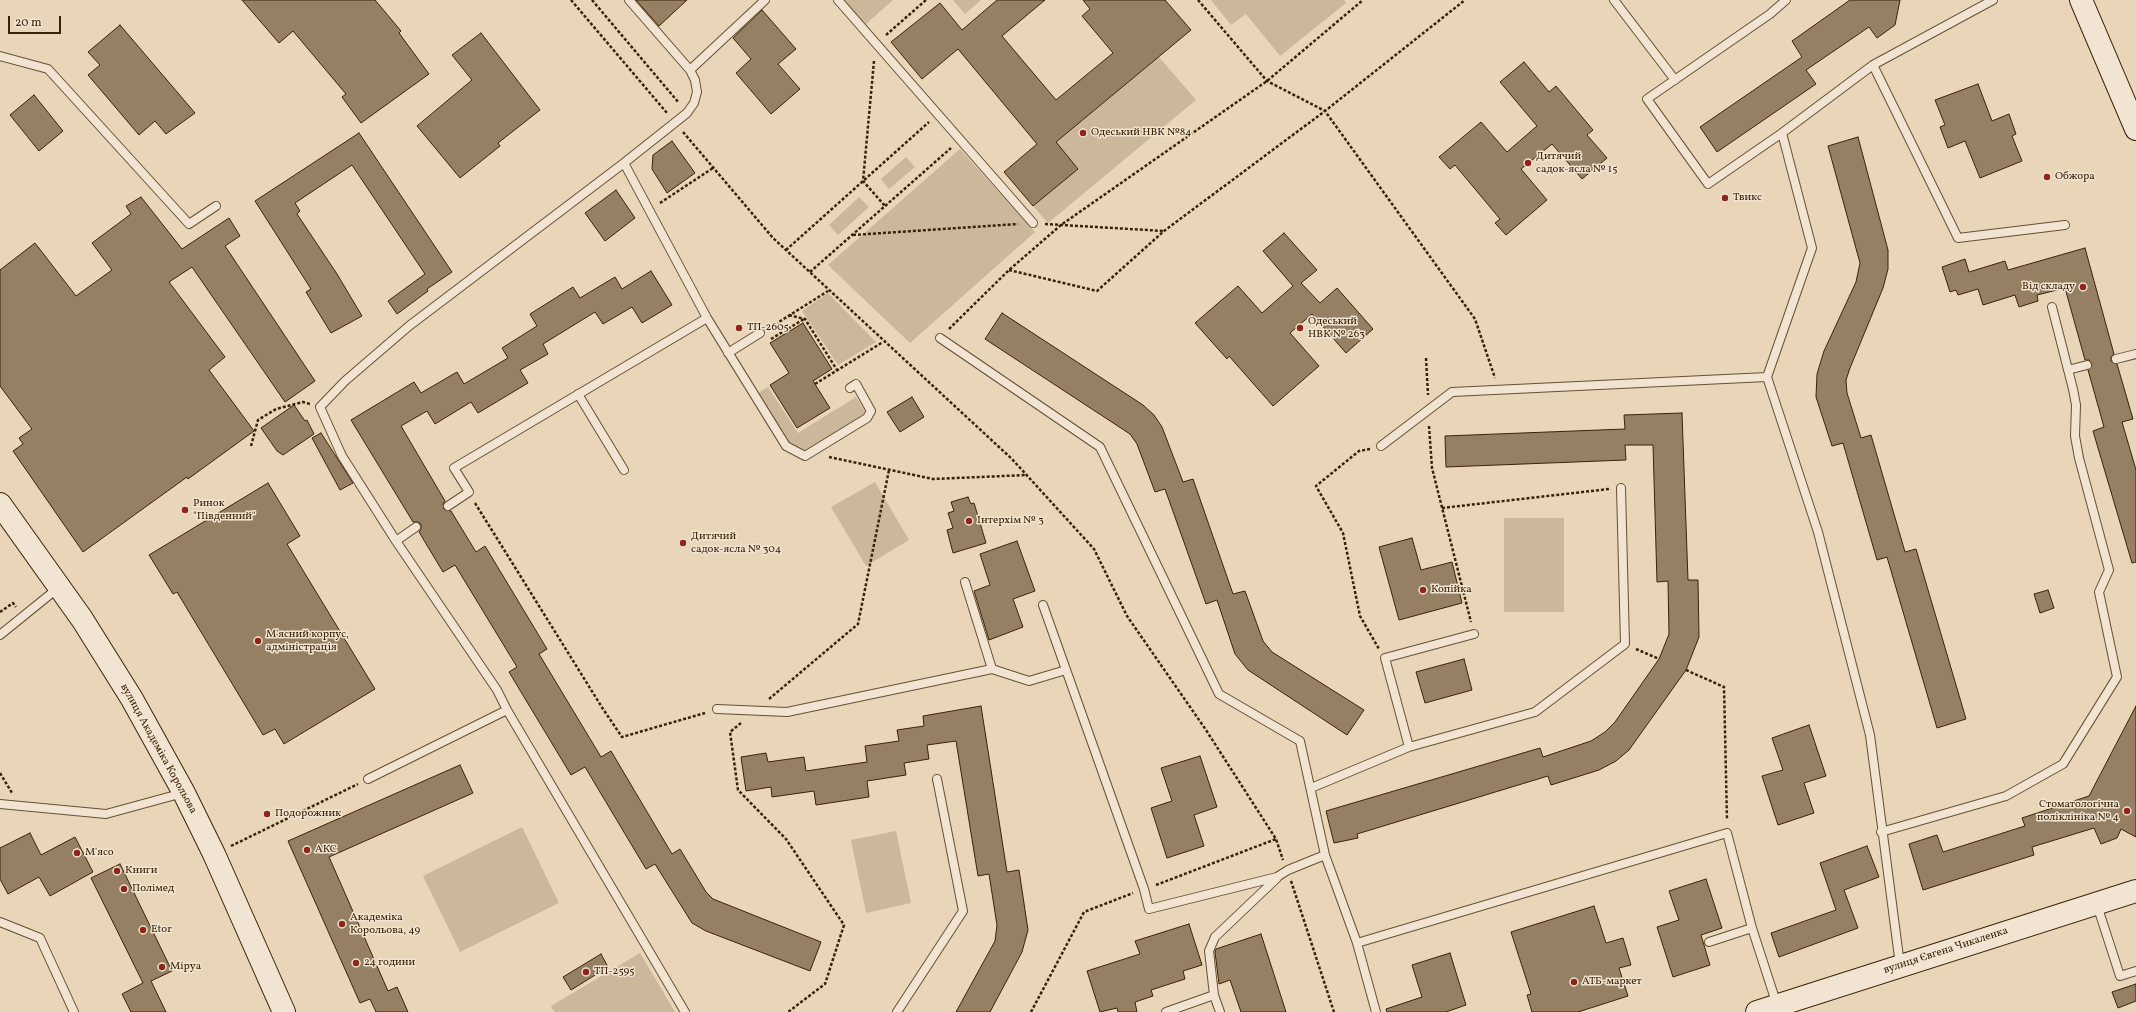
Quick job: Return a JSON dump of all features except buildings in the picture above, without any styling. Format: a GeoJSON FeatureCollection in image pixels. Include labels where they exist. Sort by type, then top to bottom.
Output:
{"type":"FeatureCollection","features":[{"type":"Feature","properties":{"kind":"main road"},"geometry":{"type":"LineString","coordinates":[[2081,0],[2136,128]]}},
{"type":"Feature","properties":{"kind":"main road","name":"вулиця Академіка Корольова"},"geometry":{"type":"LineString","coordinates":[[0,504],[82,619],[132,699],[184,793],[214,854],[284,1012]]}},
{"type":"Feature","properties":{"kind":"main road","name":"вулиця Євгена Чикаленка"},"geometry":{"type":"LineString","coordinates":[[1767,1009],[1900,965],[2136,891]]}},
{"type":"Feature","properties":{"kind":"lane"},"geometry":{"type":"LineString","coordinates":[[628,0],[690,70],[695,80],[697,92],[694,103],[687,113],[624,163],[408,326],[345,382],[320,407],[342,456],[396,541],[497,690],[507,710],[686,1012]]}},
{"type":"Feature","properties":{"kind":"lane"},"geometry":{"type":"LineString","coordinates":[[690,70],[765,0]]}},
{"type":"Feature","properties":{"kind":"lane"},"geometry":{"type":"LineString","coordinates":[[838,0],[1033,223]]}},
{"type":"Feature","properties":{"kind":"lane"},"geometry":{"type":"LineString","coordinates":[[1614,0],[1675,80]]}},
{"type":"Feature","properties":{"kind":"lane"},"geometry":{"type":"LineString","coordinates":[[1786,0],[1770,14],[1647,99],[1708,184],[1782,133],[1873,65],[1993,0]]}},
{"type":"Feature","properties":{"kind":"lane"},"geometry":{"type":"LineString","coordinates":[[0,56],[48,69],[189,224],[216,206]]}},
{"type":"Feature","properties":{"kind":"lane"},"geometry":{"type":"LineString","coordinates":[[1873,65],[1958,238],[2065,225]]}},
{"type":"Feature","properties":{"kind":"lane"},"geometry":{"type":"LineString","coordinates":[[1782,133],[1812,248],[1767,377],[1818,532],[1870,735],[1881,832],[1900,965]]}},
{"type":"Feature","properties":{"kind":"lane"},"geometry":{"type":"LineString","coordinates":[[624,163],[707,318],[786,446],[805,456],[867,418],[871,411],[856,384],[850,388]]}},
{"type":"Feature","properties":{"kind":"lane"},"geometry":{"type":"LineString","coordinates":[[1881,832],[2006,796],[2063,764],[2117,677],[2099,592],[2109,570],[2079,458],[2075,436],[2076,405],[2052,307]]}},
{"type":"Feature","properties":{"kind":"lane"},"geometry":{"type":"LineString","coordinates":[[448,506],[469,492],[454,468],[707,318]]}},
{"type":"Feature","properties":{"kind":"lane"},"geometry":{"type":"LineString","coordinates":[[728,353],[760,333]]}},
{"type":"Feature","properties":{"kind":"lane"},"geometry":{"type":"LineString","coordinates":[[940,338],[1100,447],[1219,694],[1300,741],[1324,855],[1357,943],[1376,1012]]}},
{"type":"Feature","properties":{"kind":"lane"},"geometry":{"type":"LineString","coordinates":[[2116,359],[2136,354]]}},
{"type":"Feature","properties":{"kind":"lane"},"geometry":{"type":"LineString","coordinates":[[2068,370],[2087,365]]}},
{"type":"Feature","properties":{"kind":"lane"},"geometry":{"type":"LineString","coordinates":[[1381,446],[1452,392],[1767,377]]}},
{"type":"Feature","properties":{"kind":"lane"},"geometry":{"type":"LineString","coordinates":[[578,394],[624,470]]}},
{"type":"Feature","properties":{"kind":"lane"},"geometry":{"type":"LineString","coordinates":[[1311,788],[1409,747],[1535,712],[1625,644],[1621,488]]}},
{"type":"Feature","properties":{"kind":"lane"},"geometry":{"type":"LineString","coordinates":[[396,541],[416,527]]}},
{"type":"Feature","properties":{"kind":"lane"},"geometry":{"type":"LineString","coordinates":[[965,582],[992,669]]}},
{"type":"Feature","properties":{"kind":"lane"},"geometry":{"type":"LineString","coordinates":[[0,636],[59,587]]}},
{"type":"Feature","properties":{"kind":"lane"},"geometry":{"type":"LineString","coordinates":[[1043,605],[1144,889],[1149,909],[1277,877]]}},
{"type":"Feature","properties":{"kind":"lane"},"geometry":{"type":"LineString","coordinates":[[1409,747],[1385,658],[1474,634]]}},
{"type":"Feature","properties":{"kind":"lane"},"geometry":{"type":"LineString","coordinates":[[717,709],[787,712],[992,669],[1030,681],[1066,670]]}},
{"type":"Feature","properties":{"kind":"lane"},"geometry":{"type":"LineString","coordinates":[[368,779],[507,710]]}},
{"type":"Feature","properties":{"kind":"lane"},"geometry":{"type":"LineString","coordinates":[[897,1012],[963,911],[937,779]]}},
{"type":"Feature","properties":{"kind":"lane"},"geometry":{"type":"LineString","coordinates":[[0,804],[106,814],[184,793]]}},
{"type":"Feature","properties":{"kind":"lane"},"geometry":{"type":"LineString","coordinates":[[1357,943],[1727,833],[1752,928],[1767,1009]]}},
{"type":"Feature","properties":{"kind":"lane"},"geometry":{"type":"LineString","coordinates":[[1220,1012],[1214,995],[1209,951],[1215,937],[1277,877],[1288,870],[1324,855]]}},
{"type":"Feature","properties":{"kind":"lane"},"geometry":{"type":"LineString","coordinates":[[2096,903],[2120,976],[2136,971]]}},
{"type":"Feature","properties":{"kind":"lane"},"geometry":{"type":"LineString","coordinates":[[0,922],[40,938],[74,1012]]}},
{"type":"Feature","properties":{"kind":"lane"},"geometry":{"type":"LineString","coordinates":[[1709,942],[1752,928]]}},
{"type":"Feature","properties":{"kind":"lane"},"geometry":{"type":"LineString","coordinates":[[1166,1012],[1214,995]]}},
{"type":"Feature","properties":{"kind":"path"},"geometry":{"type":"LineString","coordinates":[[571,0],[773,238],[883,342],[1012,459],[1094,548],[1127,616],[1206,730],[1272,832],[1288,870],[1334,1012]]}},
{"type":"Feature","properties":{"kind":"path"},"geometry":{"type":"LineString","coordinates":[[592,0],[687,113]]}},
{"type":"Feature","properties":{"kind":"path"},"geometry":{"type":"LineString","coordinates":[[885,206],[863,181],[876,43],[926,0]]}},
{"type":"Feature","properties":{"kind":"path"},"geometry":{"type":"LineString","coordinates":[[1198,0],[1267,81],[1325,111],[1474,319],[1499,390]]}},
{"type":"Feature","properties":{"kind":"path"},"geometry":{"type":"LineString","coordinates":[[940,338],[1008,270],[1061,225],[1267,81],[1364,0]]}},
{"type":"Feature","properties":{"kind":"path"},"geometry":{"type":"LineString","coordinates":[[1008,270],[1097,291],[1164,231],[1325,111],[1465,0]]}},
{"type":"Feature","properties":{"kind":"path"},"geometry":{"type":"LineString","coordinates":[[786,250],[938,114]]}},
{"type":"Feature","properties":{"kind":"path"},"geometry":{"type":"LineString","coordinates":[[810,272],[960,139]]}},
{"type":"Feature","properties":{"kind":"path"},"geometry":{"type":"LineString","coordinates":[[649,210],[713,168]]}},
{"type":"Feature","properties":{"kind":"path"},"geometry":{"type":"LineString","coordinates":[[853,235],[1033,223],[1164,231]]}},
{"type":"Feature","properties":{"kind":"path"},"geometry":{"type":"LineString","coordinates":[[760,333],[828,290]]}},
{"type":"Feature","properties":{"kind":"path"},"geometry":{"type":"LineString","coordinates":[[789,315],[805,319],[837,370]]}},
{"type":"Feature","properties":{"kind":"path"},"geometry":{"type":"LineString","coordinates":[[768,341],[805,319]]}},
{"type":"Feature","properties":{"kind":"path"},"geometry":{"type":"LineString","coordinates":[[815,384],[883,342]]}},
{"type":"Feature","properties":{"kind":"path"},"geometry":{"type":"LineString","coordinates":[[1426,358],[1432,468],[1474,634]]}},
{"type":"Feature","properties":{"kind":"path"},"geometry":{"type":"LineString","coordinates":[[251,446],[258,420],[276,409],[303,402],[320,407]]}},
{"type":"Feature","properties":{"kind":"path"},"geometry":{"type":"LineString","coordinates":[[1381,446],[1359,452],[1316,486],[1343,533],[1360,616],[1385,658]]}},
{"type":"Feature","properties":{"kind":"path"},"geometry":{"type":"LineString","coordinates":[[811,453],[933,479],[1027,474]]}},
{"type":"Feature","properties":{"kind":"path"},"geometry":{"type":"LineString","coordinates":[[788,1012],[825,984],[844,925],[786,839],[738,790],[730,732],[858,624],[889,470]]}},
{"type":"Feature","properties":{"kind":"path"},"geometry":{"type":"LineString","coordinates":[[1442,508],[1621,488]]}},
{"type":"Feature","properties":{"kind":"path"},"geometry":{"type":"LineString","coordinates":[[469,492],[622,737],[717,709]]}},
{"type":"Feature","properties":{"kind":"path"},"geometry":{"type":"LineString","coordinates":[[1625,644],[1659,659]]}},
{"type":"Feature","properties":{"kind":"path"},"geometry":{"type":"LineString","coordinates":[[1686,670],[1724,687],[1727,833]]}},
{"type":"Feature","properties":{"kind":"path"},"geometry":{"type":"LineString","coordinates":[[0,773],[20,806]]}},
{"type":"Feature","properties":{"kind":"path"},"geometry":{"type":"LineString","coordinates":[[214,854],[368,779]]}},
{"type":"Feature","properties":{"kind":"shaded area"},"geometry":{"type":"Polygon","coordinates":[[[842,0],[893,0],[865,25],[842,0]]]}},
{"type":"Feature","properties":{"kind":"shaded area"},"geometry":{"type":"Polygon","coordinates":[[[953,0],[981,0],[965,14],[953,0]]]}},
{"type":"Feature","properties":{"kind":"shaded area"},"geometry":{"type":"Polygon","coordinates":[[[1211,0],[1344,0],[1346,3],[1280,56],[1246,14],[1231,25],[1211,0]]]}},
{"type":"Feature","properties":{"kind":"shaded area"},"geometry":{"type":"Polygon","coordinates":[[[1159,57],[1196,100],[1048,223],[1033,206],[1078,169],[1056,142],[1159,57]]]}},
{"type":"Feature","properties":{"kind":"shaded area"},"geometry":{"type":"Polygon","coordinates":[[[960,149],[1035,232],[910,343],[828,265],[960,149]]]}},
{"type":"Feature","properties":{"kind":"shaded area"},"geometry":{"type":"Polygon","coordinates":[[[906,157],[915,167],[889,189],[881,179],[906,157]]]}},
{"type":"Feature","properties":{"kind":"shaded area"},"geometry":{"type":"Polygon","coordinates":[[[859,197],[869,207],[838,235],[829,225],[859,197]]]}},
{"type":"Feature","properties":{"kind":"shaded area"},"geometry":{"type":"Polygon","coordinates":[[[828,293],[876,342],[838,365],[802,311],[828,293]]]}},
{"type":"Feature","properties":{"kind":"shaded area"},"geometry":{"type":"Polygon","coordinates":[[[768,387],[798,433],[856,397],[865,411],[862,416],[806,451],[787,441],[758,393],[768,387]]]}},
{"type":"Feature","properties":{"kind":"shaded area"},"geometry":{"type":"Polygon","coordinates":[[[875,482],[909,540],[866,566],[831,507],[875,482]]]}},
{"type":"Feature","properties":{"kind":"shaded area"},"geometry":{"type":"Polygon","coordinates":[[[1504,518],[1564,518],[1564,612],[1504,612],[1504,518]]]}},
{"type":"Feature","properties":{"kind":"shaded area"},"geometry":{"type":"Polygon","coordinates":[[[522,827],[559,903],[460,952],[423,876],[522,827]]]}},
{"type":"Feature","properties":{"kind":"shaded area"},"geometry":{"type":"Polygon","coordinates":[[[896,831],[911,903],[866,913],[851,840],[896,831]]]}},
{"type":"Feature","properties":{"kind":"shaded area"},"geometry":{"type":"Polygon","coordinates":[[[640,953],[675,1012],[554,1012],[551,1006],[640,953]]]}},
{"type":"Feature","properties":{"kind":"place","name":"Одеський НВК №84"},"geometry":{"type":"Point","coordinates":[1083,133]}},
{"type":"Feature","properties":{"kind":"place","name":"Дитячий садок-ясла № 15"},"geometry":{"type":"Point","coordinates":[1528,163]}},
{"type":"Feature","properties":{"kind":"place","name":"Обжора"},"geometry":{"type":"Point","coordinates":[2047,177]}},
{"type":"Feature","properties":{"kind":"place","name":"Твикс"},"geometry":{"type":"Point","coordinates":[1725,198]}},
{"type":"Feature","properties":{"kind":"place","name":"Від складу"},"geometry":{"type":"Point","coordinates":[2083,287]}},
{"type":"Feature","properties":{"kind":"place","name":"ТП-2605"},"geometry":{"type":"Point","coordinates":[739,328]}},
{"type":"Feature","properties":{"kind":"place","name":"Одеський НВК № 263"},"geometry":{"type":"Point","coordinates":[1300,328]}},
{"type":"Feature","properties":{"kind":"place","name":"Ринок \"Південний\""},"geometry":{"type":"Point","coordinates":[185,510]}},
{"type":"Feature","properties":{"kind":"place","name":"Інтерхім № 3"},"geometry":{"type":"Point","coordinates":[969,521]}},
{"type":"Feature","properties":{"kind":"place","name":"Дитячий садок-ясла № 304"},"geometry":{"type":"Point","coordinates":[683,543]}},
{"type":"Feature","properties":{"kind":"place","name":"Копійка"},"geometry":{"type":"Point","coordinates":[1423,590]}},
{"type":"Feature","properties":{"kind":"place","name":"М'ясний корпус, адміністрація"},"geometry":{"type":"Point","coordinates":[258,641]}},
{"type":"Feature","properties":{"kind":"place","name":"Стоматологічна поліклініка № 4"},"geometry":{"type":"Point","coordinates":[2127,811]}},
{"type":"Feature","properties":{"kind":"place","name":"Подорожник"},"geometry":{"type":"Point","coordinates":[267,814]}},
{"type":"Feature","properties":{"kind":"place","name":"АКС"},"geometry":{"type":"Point","coordinates":[307,850]}},
{"type":"Feature","properties":{"kind":"place","name":"М'ясо"},"geometry":{"type":"Point","coordinates":[77,853]}},
{"type":"Feature","properties":{"kind":"place","name":"Книги"},"geometry":{"type":"Point","coordinates":[117,871]}},
{"type":"Feature","properties":{"kind":"place","name":"Полімед"},"geometry":{"type":"Point","coordinates":[124,889]}},
{"type":"Feature","properties":{"kind":"place","name":"Академіка Корольова, 49"},"geometry":{"type":"Point","coordinates":[342,924]}},
{"type":"Feature","properties":{"kind":"place","name":"Etor"},"geometry":{"type":"Point","coordinates":[143,930]}},
{"type":"Feature","properties":{"kind":"place","name":"24 години"},"geometry":{"type":"Point","coordinates":[356,963]}},
{"type":"Feature","properties":{"kind":"place","name":"Міруа"},"geometry":{"type":"Point","coordinates":[162,967]}},
{"type":"Feature","properties":{"kind":"place","name":"ТП-2595"},"geometry":{"type":"Point","coordinates":[586,972]}},
{"type":"Feature","properties":{"kind":"place","name":"АТБ-маркет"},"geometry":{"type":"Point","coordinates":[1574,982]}}]}
